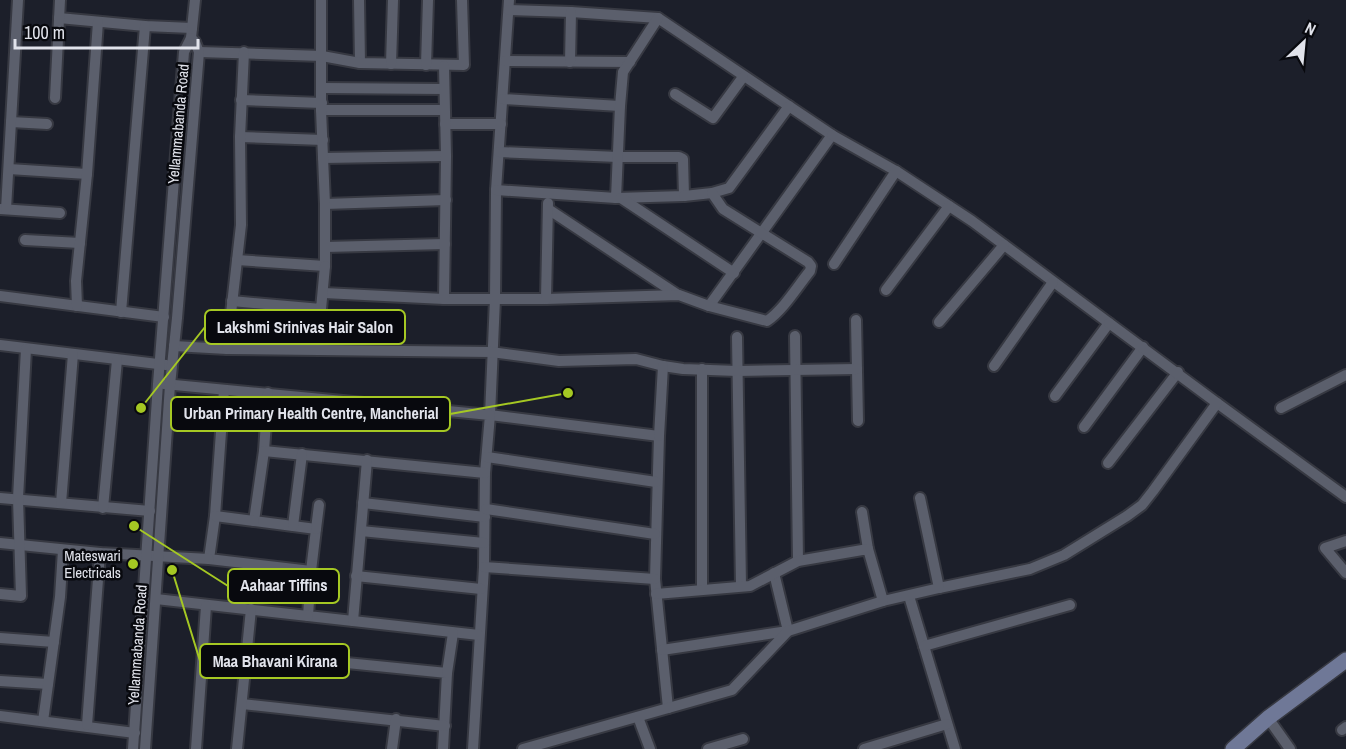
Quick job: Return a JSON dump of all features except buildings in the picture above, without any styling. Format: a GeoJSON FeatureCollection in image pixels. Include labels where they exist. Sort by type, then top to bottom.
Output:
{"type":"FeatureCollection","features":[{"type":"Feature","properties":{"kind":"main road"},"geometry":{"type":"LineString","coordinates":[[1233,749],[1268,718],[1346,660]]}},
{"type":"Feature","properties":{"kind":"street"},"geometry":{"type":"LineString","coordinates":[[13,0],[18,0],[9,169],[3,209],[60,213]]}},
{"type":"Feature","properties":{"kind":"street"},"geometry":{"type":"LineString","coordinates":[[55,98],[60,0]]}},
{"type":"Feature","properties":{"kind":"street"},"geometry":{"type":"LineString","coordinates":[[59,18],[191,33],[195,0]]}},
{"type":"Feature","properties":{"kind":"street"},"geometry":{"type":"LineString","coordinates":[[232,301],[321,309],[324,294],[325,204],[321,0]]}},
{"type":"Feature","properties":{"kind":"street"},"geometry":{"type":"LineString","coordinates":[[359,0],[360,63]]}},
{"type":"Feature","properties":{"kind":"street"},"geometry":{"type":"LineString","coordinates":[[391,64],[393,0]]}},
{"type":"Feature","properties":{"kind":"street"},"geometry":{"type":"LineString","coordinates":[[426,66],[428,0]]}},
{"type":"Feature","properties":{"kind":"street"},"geometry":{"type":"LineString","coordinates":[[199,52],[322,56],[360,63],[464,65],[462,0]]}},
{"type":"Feature","properties":{"kind":"street"},"geometry":{"type":"LineString","coordinates":[[473,749],[484,567],[485,473],[495,299],[496,190],[509,5],[658,18],[832,135],[896,171],[1004,244],[1346,497]]}},
{"type":"Feature","properties":{"kind":"street"},"geometry":{"type":"LineString","coordinates":[[570,62],[572,12]]}},
{"type":"Feature","properties":{"kind":"street"},"geometry":{"type":"LineString","coordinates":[[619,198],[618,157],[623,72],[658,18]]}},
{"type":"Feature","properties":{"kind":"street"},"geometry":{"type":"LineString","coordinates":[[76,306],[76,280],[87,174],[98,22]]}},
{"type":"Feature","properties":{"kind":"street"},"geometry":{"type":"LineString","coordinates":[[121,312],[144,26]]}},
{"type":"Feature","properties":{"kind":"street","name":"Yellammabanda Road"},"geometry":{"type":"LineString","coordinates":[[133,749],[174,346],[199,52],[191,33]]}},
{"type":"Feature","properties":{"kind":"street","name":"Yellammabanda Road"},"geometry":{"type":"LineString","coordinates":[[145,749],[156,599],[150,511],[158,384],[184,52],[191,33]]}},
{"type":"Feature","properties":{"kind":"street"},"geometry":{"type":"LineString","coordinates":[[227,349],[241,225],[240,137],[244,52]]}},
{"type":"Feature","properties":{"kind":"street"},"geometry":{"type":"LineString","coordinates":[[505,61],[630,62]]}},
{"type":"Feature","properties":{"kind":"street"},"geometry":{"type":"LineString","coordinates":[[444,66],[446,156],[444,299]]}},
{"type":"Feature","properties":{"kind":"street"},"geometry":{"type":"LineString","coordinates":[[675,94],[714,118],[743,76]]}},
{"type":"Feature","properties":{"kind":"street"},"geometry":{"type":"LineString","coordinates":[[323,88],[444,89]]}},
{"type":"Feature","properties":{"kind":"street"},"geometry":{"type":"LineString","coordinates":[[503,99],[620,106]]}},
{"type":"Feature","properties":{"kind":"street"},"geometry":{"type":"LineString","coordinates":[[241,100],[322,107],[444,110]]}},
{"type":"Feature","properties":{"kind":"street"},"geometry":{"type":"LineString","coordinates":[[496,190],[619,198],[712,193],[729,188],[789,106]]}},
{"type":"Feature","properties":{"kind":"street"},"geometry":{"type":"LineString","coordinates":[[11,122],[47,124]]}},
{"type":"Feature","properties":{"kind":"street"},"geometry":{"type":"LineString","coordinates":[[445,124],[501,124]]}},
{"type":"Feature","properties":{"kind":"street"},"geometry":{"type":"LineString","coordinates":[[709,306],[832,135]]}},
{"type":"Feature","properties":{"kind":"street"},"geometry":{"type":"LineString","coordinates":[[240,137],[323,140]]}},
{"type":"Feature","properties":{"kind":"street"},"geometry":{"type":"LineString","coordinates":[[499,152],[679,157],[684,163],[684,196]]}},
{"type":"Feature","properties":{"kind":"street"},"geometry":{"type":"LineString","coordinates":[[323,158],[446,156]]}},
{"type":"Feature","properties":{"kind":"street"},"geometry":{"type":"LineString","coordinates":[[9,169],[87,174]]}},
{"type":"Feature","properties":{"kind":"street"},"geometry":{"type":"LineString","coordinates":[[834,264],[896,171]]}},
{"type":"Feature","properties":{"kind":"street"},"geometry":{"type":"LineString","coordinates":[[548,209],[678,295],[709,306],[767,321],[810,271],[811,266],[723,209],[712,193]]}},
{"type":"Feature","properties":{"kind":"street"},"geometry":{"type":"LineString","coordinates":[[546,299],[548,194]]}},
{"type":"Feature","properties":{"kind":"street"},"geometry":{"type":"LineString","coordinates":[[619,198],[734,273]]}},
{"type":"Feature","properties":{"kind":"street"},"geometry":{"type":"LineString","coordinates":[[325,204],[446,200]]}},
{"type":"Feature","properties":{"kind":"street"},"geometry":{"type":"LineString","coordinates":[[886,290],[949,206]]}},
{"type":"Feature","properties":{"kind":"street"},"geometry":{"type":"LineString","coordinates":[[25,240],[80,243]]}},
{"type":"Feature","properties":{"kind":"street"},"geometry":{"type":"LineString","coordinates":[[325,247],[445,244]]}},
{"type":"Feature","properties":{"kind":"street"},"geometry":{"type":"LineString","coordinates":[[939,322],[1004,244]]}},
{"type":"Feature","properties":{"kind":"street"},"geometry":{"type":"LineString","coordinates":[[237,260],[325,266]]}},
{"type":"Feature","properties":{"kind":"street"},"geometry":{"type":"LineString","coordinates":[[994,366],[1053,282]]}},
{"type":"Feature","properties":{"kind":"street"},"geometry":{"type":"LineString","coordinates":[[324,294],[444,299],[678,295]]}},
{"type":"Feature","properties":{"kind":"street"},"geometry":{"type":"LineString","coordinates":[[0,296],[164,317]]}},
{"type":"Feature","properties":{"kind":"street"},"geometry":{"type":"LineString","coordinates":[[856,320],[858,421]]}},
{"type":"Feature","properties":{"kind":"street"},"geometry":{"type":"LineString","coordinates":[[1055,396],[1109,323]]}},
{"type":"Feature","properties":{"kind":"street"},"geometry":{"type":"LineString","coordinates":[[795,336],[798,561]]}},
{"type":"Feature","properties":{"kind":"street"},"geometry":{"type":"LineString","coordinates":[[737,337],[741,586]]}},
{"type":"Feature","properties":{"kind":"street"},"geometry":{"type":"LineString","coordinates":[[0,345],[172,366]]}},
{"type":"Feature","properties":{"kind":"street"},"geometry":{"type":"LineString","coordinates":[[174,346],[227,349],[491,352],[559,361],[636,359],[663,366],[736,371],[857,369]]}},
{"type":"Feature","properties":{"kind":"street"},"geometry":{"type":"LineString","coordinates":[[1084,427],[1143,347]]}},
{"type":"Feature","properties":{"kind":"street"},"geometry":{"type":"LineString","coordinates":[[0,594],[21,596],[18,498],[26,349]]}},
{"type":"Feature","properties":{"kind":"street"},"geometry":{"type":"LineString","coordinates":[[61,503],[73,354]]}},
{"type":"Feature","properties":{"kind":"street"},"geometry":{"type":"LineString","coordinates":[[103,508],[117,360]]}},
{"type":"Feature","properties":{"kind":"street"},"geometry":{"type":"LineString","coordinates":[[663,366],[656,482],[655,579],[668,708]]}},
{"type":"Feature","properties":{"kind":"street"},"geometry":{"type":"LineString","coordinates":[[702,369],[702,588]]}},
{"type":"Feature","properties":{"kind":"street"},"geometry":{"type":"LineString","coordinates":[[1108,463],[1178,372]]}},
{"type":"Feature","properties":{"kind":"street"},"geometry":{"type":"LineString","coordinates":[[1281,408],[1346,375]]}},
{"type":"Feature","properties":{"kind":"street"},"geometry":{"type":"LineString","coordinates":[[158,384],[490,415],[659,436]]}},
{"type":"Feature","properties":{"kind":"street"},"geometry":{"type":"LineString","coordinates":[[209,559],[215,516],[224,390]]}},
{"type":"Feature","properties":{"kind":"street"},"geometry":{"type":"LineString","coordinates":[[254,521],[264,451],[268,393]]}},
{"type":"Feature","properties":{"kind":"street"},"geometry":{"type":"LineString","coordinates":[[662,650],[788,631],[883,601],[1030,569],[1064,555],[1142,505],[1217,403]]}},
{"type":"Feature","properties":{"kind":"street"},"geometry":{"type":"LineString","coordinates":[[264,451],[485,473]]}},
{"type":"Feature","properties":{"kind":"street"},"geometry":{"type":"LineString","coordinates":[[293,526],[302,454]]}},
{"type":"Feature","properties":{"kind":"street"},"geometry":{"type":"LineString","coordinates":[[487,457],[656,482]]}},
{"type":"Feature","properties":{"kind":"street"},"geometry":{"type":"LineString","coordinates":[[353,621],[367,460]]}},
{"type":"Feature","properties":{"kind":"street"},"geometry":{"type":"LineString","coordinates":[[0,498],[150,511]]}},
{"type":"Feature","properties":{"kind":"street"},"geometry":{"type":"LineString","coordinates":[[920,498],[939,588]]}},
{"type":"Feature","properties":{"kind":"street"},"geometry":{"type":"LineString","coordinates":[[363,503],[485,513],[655,534]]}},
{"type":"Feature","properties":{"kind":"street"},"geometry":{"type":"LineString","coordinates":[[308,616],[319,505]]}},
{"type":"Feature","properties":{"kind":"street"},"geometry":{"type":"LineString","coordinates":[[862,512],[868,549],[883,601]]}},
{"type":"Feature","properties":{"kind":"street"},"geometry":{"type":"LineString","coordinates":[[215,516],[316,529]]}},
{"type":"Feature","properties":{"kind":"street"},"geometry":{"type":"LineString","coordinates":[[361,531],[484,543]]}},
{"type":"Feature","properties":{"kind":"street"},"geometry":{"type":"LineString","coordinates":[[1346,540],[1325,548],[1346,573]]}},
{"type":"Feature","properties":{"kind":"street"},"geometry":{"type":"LineString","coordinates":[[0,543],[100,553],[152,554],[209,559],[311,571]]}},
{"type":"Feature","properties":{"kind":"street"},"geometry":{"type":"LineString","coordinates":[[656,594],[702,588],[750,586],[798,561],[868,549]]}},
{"type":"Feature","properties":{"kind":"street"},"geometry":{"type":"LineString","coordinates":[[43,720],[60,597],[63,550]]}},
{"type":"Feature","properties":{"kind":"street"},"geometry":{"type":"LineString","coordinates":[[87,725],[100,553]]}},
{"type":"Feature","properties":{"kind":"street"},"geometry":{"type":"LineString","coordinates":[[484,567],[655,579]]}},
{"type":"Feature","properties":{"kind":"street"},"geometry":{"type":"LineString","coordinates":[[774,573],[788,631]]}},
{"type":"Feature","properties":{"kind":"street"},"geometry":{"type":"LineString","coordinates":[[356,576],[481,589]]}},
{"type":"Feature","properties":{"kind":"street"},"geometry":{"type":"LineString","coordinates":[[909,596],[955,749]]}},
{"type":"Feature","properties":{"kind":"street"},"geometry":{"type":"LineString","coordinates":[[156,599],[479,635]]}},
{"type":"Feature","properties":{"kind":"street"},"geometry":{"type":"LineString","coordinates":[[924,646],[1070,605]]}},
{"type":"Feature","properties":{"kind":"street"},"geometry":{"type":"LineString","coordinates":[[196,749],[206,606]]}},
{"type":"Feature","properties":{"kind":"street"},"geometry":{"type":"LineString","coordinates":[[237,749],[251,609]]}},
{"type":"Feature","properties":{"kind":"street"},"geometry":{"type":"LineString","coordinates":[[523,749],[732,690],[788,631]]}},
{"type":"Feature","properties":{"kind":"street"},"geometry":{"type":"LineString","coordinates":[[442,749],[447,673],[453,633]]}},
{"type":"Feature","properties":{"kind":"street"},"geometry":{"type":"LineString","coordinates":[[0,638],[54,642]]}},
{"type":"Feature","properties":{"kind":"street"},"geometry":{"type":"LineString","coordinates":[[247,652],[447,673]]}},
{"type":"Feature","properties":{"kind":"street"},"geometry":{"type":"LineString","coordinates":[[0,681],[48,684]]}},
{"type":"Feature","properties":{"kind":"street"},"geometry":{"type":"LineString","coordinates":[[242,704],[445,726]]}},
{"type":"Feature","properties":{"kind":"street"},"geometry":{"type":"LineString","coordinates":[[0,716],[87,725],[135,733]]}},
{"type":"Feature","properties":{"kind":"street"},"geometry":{"type":"LineString","coordinates":[[638,717],[650,749]]}},
{"type":"Feature","properties":{"kind":"street"},"geometry":{"type":"LineString","coordinates":[[1268,718],[1290,749]]}},
{"type":"Feature","properties":{"kind":"street"},"geometry":{"type":"LineString","coordinates":[[392,749],[396,719]]}},
{"type":"Feature","properties":{"kind":"street"},"geometry":{"type":"LineString","coordinates":[[864,749],[947,724]]}},
{"type":"Feature","properties":{"kind":"street"},"geometry":{"type":"LineString","coordinates":[[708,749],[743,739]]}},
{"type":"Feature","properties":{"kind":"place","name":"Urban Primary Health Centre, Mancherial"},"geometry":{"type":"Point","coordinates":[568,393]}},
{"type":"Feature","properties":{"kind":"place","name":"Lakshmi Srinivas Hair Salon"},"geometry":{"type":"Point","coordinates":[141,408]}},
{"type":"Feature","properties":{"kind":"place","name":"Aahaar Tiffins"},"geometry":{"type":"Point","coordinates":[134,526]}},
{"type":"Feature","properties":{"kind":"place","name":"Mateswari Electricals"},"geometry":{"type":"Point","coordinates":[133,564]}},
{"type":"Feature","properties":{"kind":"place","name":"Maa Bhavani Kirana"},"geometry":{"type":"Point","coordinates":[172,570]}}]}
